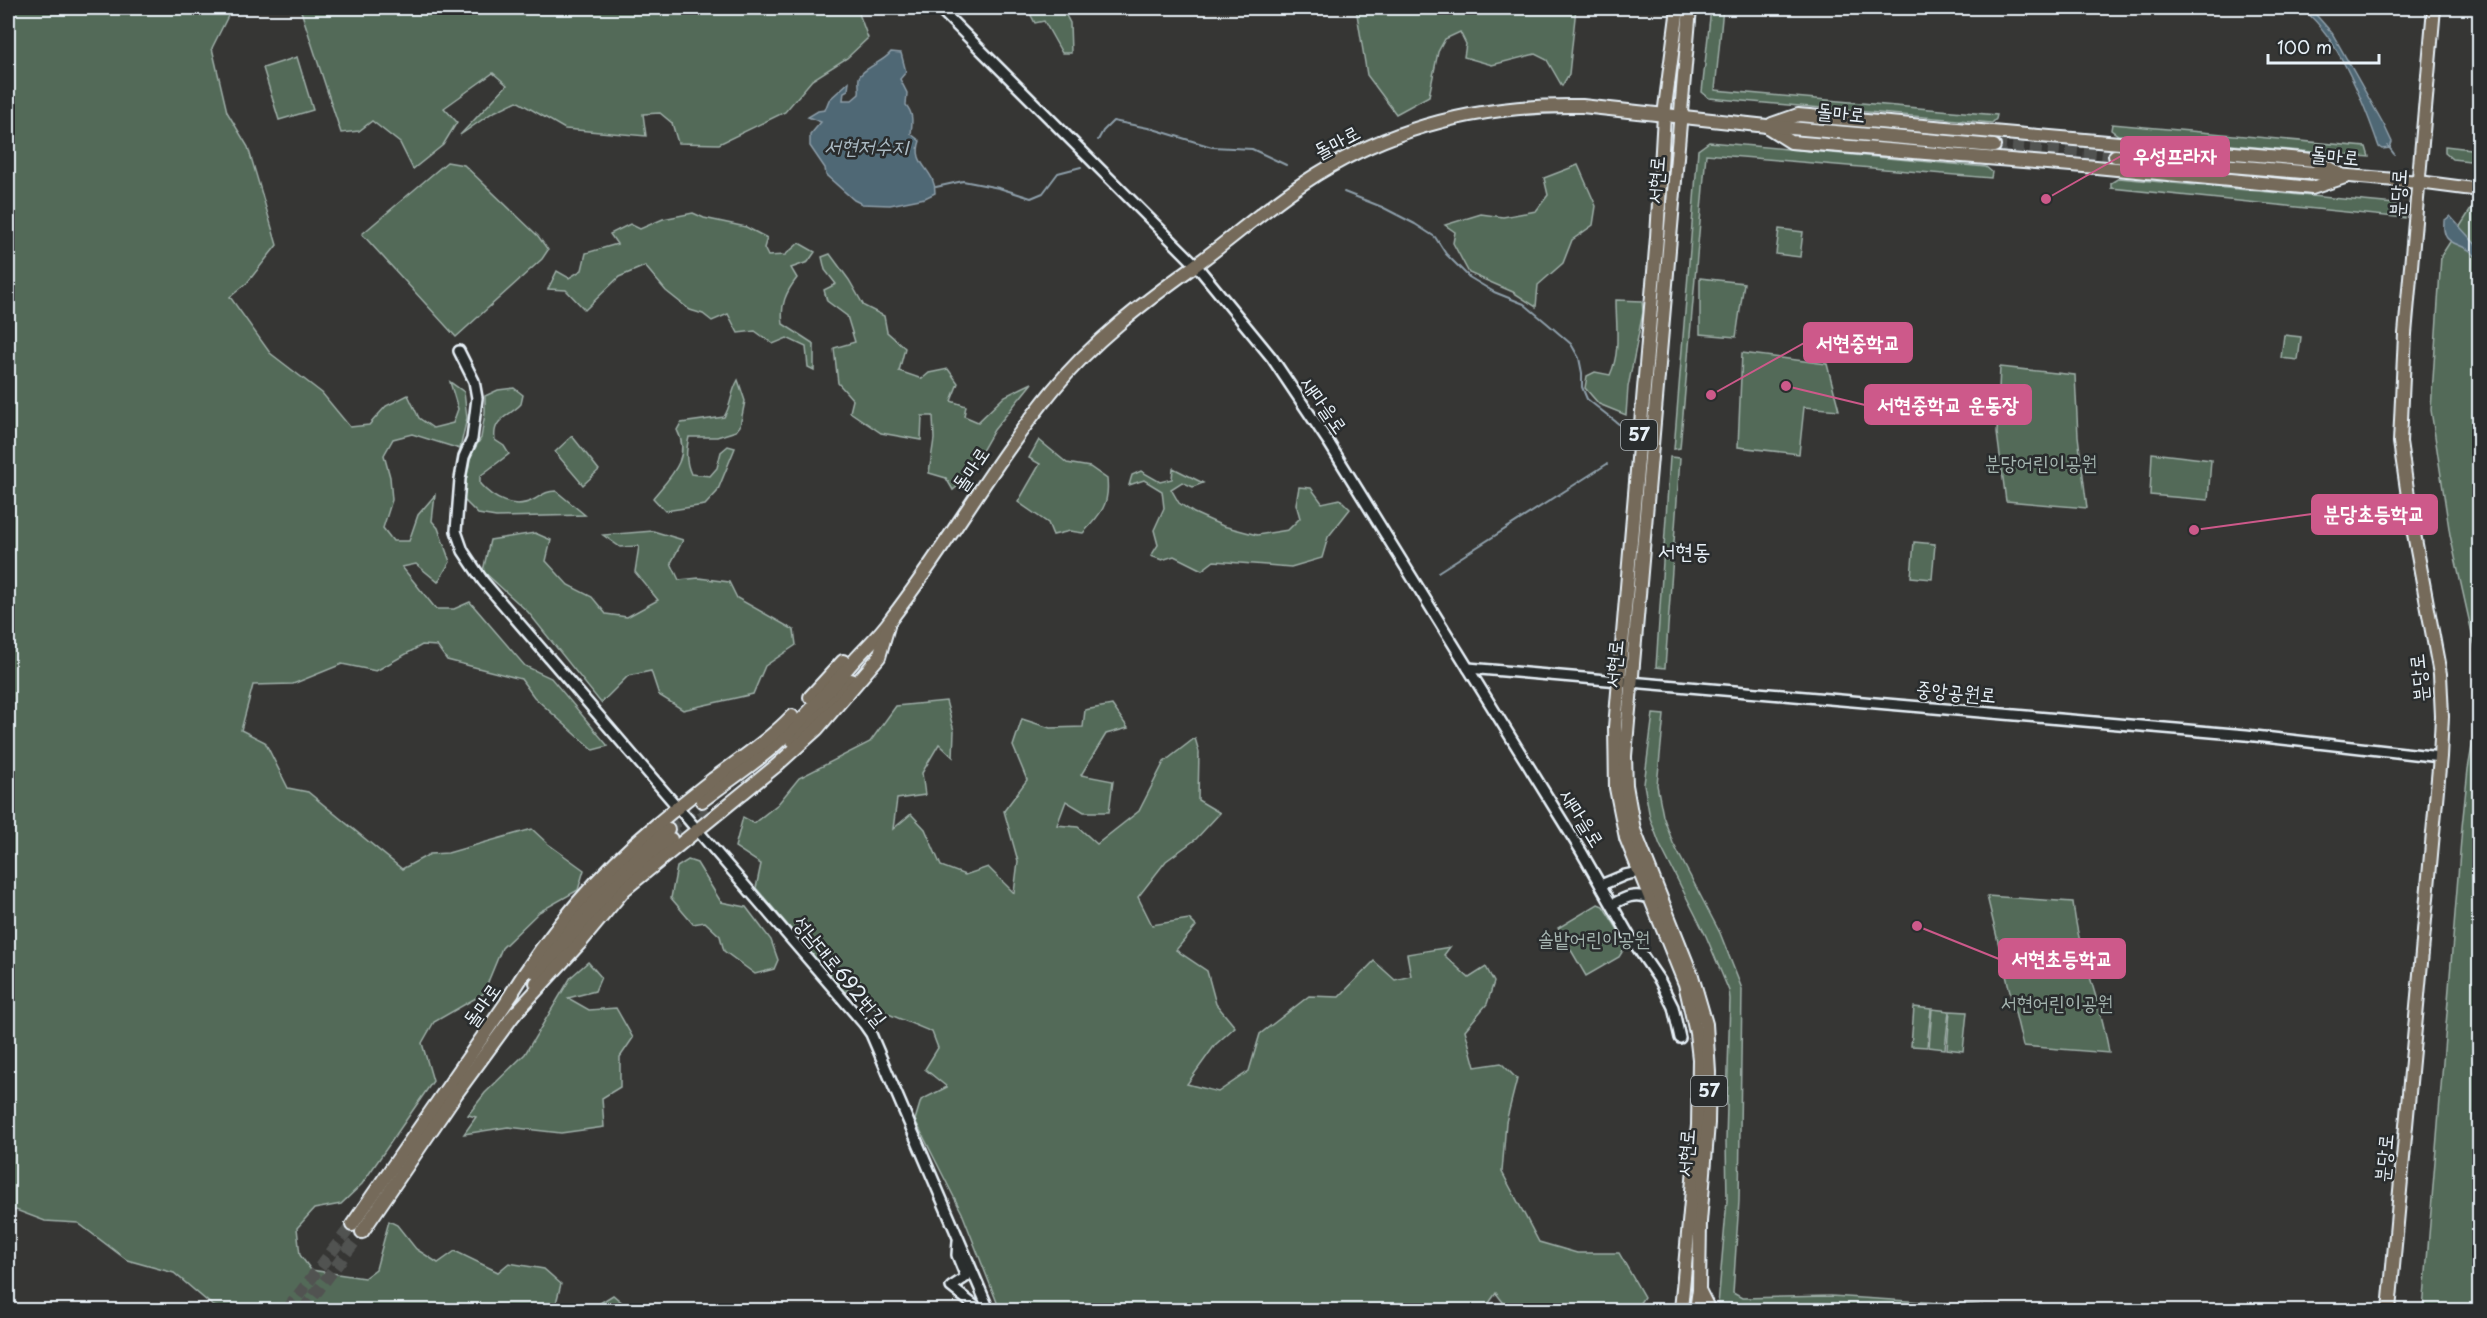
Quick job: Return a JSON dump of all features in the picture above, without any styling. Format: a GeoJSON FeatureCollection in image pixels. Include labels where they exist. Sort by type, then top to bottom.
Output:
{"type":"FeatureCollection","features":[{"type":"Feature","properties":{"kind":"main road","name":"서현로"},"geometry":{"type":"LineString","coordinates":[[1678,8],[1664,115],[1655,257],[1615,727],[1616,788],[1626,838],[1644,871],[1692,976],[1706,1023],[1709,1072],[1700,1222],[1699,1289],[1696,1311]]}},
{"type":"Feature","properties":{"kind":"main road","name":"서현로"},"geometry":{"type":"LineString","coordinates":[[1681,1311],[1698,1125],[1699,1059],[1696,1033],[1684,984],[1665,932],[1649,898],[1626,785],[1625,756],[1690,8]]}},
{"type":"Feature","properties":{"kind":"main road","name":"분당로"},"geometry":{"type":"LineString","coordinates":[[2389,1311],[2442,716],[2440,674],[2412,523],[2400,442],[2400,401],[2434,8]]}},
{"type":"Feature","properties":{"kind":"main road","name":"돌마로"},"geometry":{"type":"LineString","coordinates":[[706,806],[772,748],[890,622],[992,472],[1054,387],[1083,357],[1108,334],[1280,199],[1323,171],[1371,146],[1426,126],[1497,109],[1582,106],[1767,126],[1994,146]]}},
{"type":"Feature","properties":{"kind":"main road"},"geometry":{"type":"LineString","coordinates":[[1767,126],[1798,115],[2099,140],[2314,160],[2345,177]]}},
{"type":"Feature","properties":{"kind":"main road"},"geometry":{"type":"LineString","coordinates":[[1767,126],[1791,142],[2096,167],[2312,188],[2345,177]]}},
{"type":"Feature","properties":{"kind":"main road","name":"돌마로"},"geometry":{"type":"LineString","coordinates":[[2115,156],[2419,182],[2480,190]]}},
{"type":"Feature","properties":{"kind":"main road"},"geometry":{"type":"LineString","coordinates":[[596,902],[679,807],[769,738],[863,639],[890,622]]}},
{"type":"Feature","properties":{"kind":"main road"},"geometry":{"type":"LineString","coordinates":[[616,880],[698,829],[776,766],[837,708],[879,657],[890,622]]}},
{"type":"Feature","properties":{"kind":"main road"},"geometry":{"type":"LineString","coordinates":[[596,902],[616,880],[669,834]]}},
{"type":"Feature","properties":{"kind":"main road","name":"돌마로"},"geometry":{"type":"LineString","coordinates":[[596,902],[548,980],[511,1018],[357,1228],[485,1037],[537,953],[596,902]]}},
{"type":"Feature","properties":{"kind":"main road"},"geometry":{"type":"LineString","coordinates":[[1699,1289],[1709,1311]]}},
{"type":"Feature","properties":{"kind":"main road"},"geometry":{"type":"LineString","coordinates":[[1675,1311],[1682,1295]]}},
{"type":"Feature","properties":{"kind":"street","name":"새마을로"},"geometry":{"type":"LineString","coordinates":[[939,8],[1196,265],[1261,342],[1329,443],[1613,904],[1668,998],[1680,1038]]}},
{"type":"Feature","properties":{"kind":"street","name":"성남대로692번길"},"geometry":{"type":"LineString","coordinates":[[459,351],[474,381],[477,398],[472,439],[464,457],[460,479],[456,520],[456,531],[464,551],[483,581],[634,754],[871,1034],[990,1311]]}},
{"type":"Feature","properties":{"kind":"street","name":"중앙공원로"},"geometry":{"type":"LineString","coordinates":[[1468,668],[2246,735],[2440,757]]}},
{"type":"Feature","properties":{"kind":"street"},"geometry":{"type":"LineString","coordinates":[[1601,885],[1644,871]]}},
{"type":"Feature","properties":{"kind":"street"},"geometry":{"type":"LineString","coordinates":[[1613,904],[1628,896],[1639,894],[1649,898]]}},
{"type":"Feature","properties":{"kind":"street"},"geometry":{"type":"LineString","coordinates":[[958,1240],[957,1255],[966,1277],[951,1287],[980,1311]]}},
{"type":"Feature","properties":{"kind":"green space"},"geometry":{"type":"Polygon","coordinates":[[[8,8],[232,8],[212,48],[227,112],[248,147],[277,245],[247,283],[230,297],[270,353],[322,393],[350,427],[369,425],[386,406],[408,395],[419,418],[433,428],[453,423],[458,409],[450,382],[464,392],[467,418],[460,449],[412,434],[393,439],[384,455],[390,477],[392,500],[383,528],[393,541],[409,541],[418,515],[435,495],[432,521],[438,528],[450,562],[438,582],[416,564],[402,567],[436,609],[454,609],[470,602],[525,666],[551,678],[608,746],[593,750],[534,697],[521,679],[447,660],[437,646],[422,645],[376,671],[342,664],[293,684],[253,685],[241,730],[265,742],[288,788],[308,792],[402,869],[430,854],[448,853],[532,829],[548,844],[584,870],[578,890],[539,912],[502,948],[483,994],[434,1022],[422,1043],[433,1081],[362,1184],[341,1204],[314,1209],[297,1228],[300,1255],[311,1270],[364,1278],[376,1269],[389,1221],[397,1225],[416,1249],[438,1263],[455,1251],[498,1272],[509,1263],[544,1269],[561,1284],[556,1303],[564,1310],[226,1310],[213,1306],[174,1273],[127,1260],[78,1223],[45,1221],[16,1210],[8,1213],[8,8]]]}},
{"type":"Feature","properties":{"kind":"green space"},"geometry":{"type":"Polygon","coordinates":[[[300,8],[857,8],[868,38],[847,58],[812,80],[785,112],[719,144],[678,143],[672,123],[660,113],[643,114],[646,136],[565,129],[517,101],[492,113],[460,135],[507,85],[493,73],[444,108],[457,122],[443,145],[413,169],[400,143],[372,121],[359,131],[341,133],[300,8]]]}},
{"type":"Feature","properties":{"kind":"green space"},"geometry":{"type":"Polygon","coordinates":[[[1027,8],[1062,8],[1070,23],[1071,53],[1062,53],[1044,21],[1035,23],[1027,8]]]}},
{"type":"Feature","properties":{"kind":"green space"},"geometry":{"type":"Polygon","coordinates":[[[1356,8],[1576,8],[1569,74],[1562,86],[1547,60],[1535,54],[1492,65],[1464,57],[1466,44],[1460,32],[1445,39],[1438,52],[1429,96],[1396,114],[1367,75],[1356,8]]]}},
{"type":"Feature","properties":{"kind":"green space"},"geometry":{"type":"Polygon","coordinates":[[[1711,8],[1723,8],[1715,90],[1997,115],[1996,119],[1992,123],[1709,98],[1702,92],[1711,8]]]}},
{"type":"Feature","properties":{"kind":"green space"},"geometry":{"type":"Polygon","coordinates":[[[297,57],[313,110],[279,120],[263,68],[297,57]]]}},
{"type":"Feature","properties":{"kind":"green space"},"geometry":{"type":"Polygon","coordinates":[[[2112,124],[2366,147],[2369,157],[2118,135],[2111,130],[2112,124]]]}},
{"type":"Feature","properties":{"kind":"green space"},"geometry":{"type":"Polygon","coordinates":[[[1709,142],[1986,167],[1992,172],[1991,178],[1706,154],[1680,448],[1674,449],[1698,150],[1709,142]]]}},
{"type":"Feature","properties":{"kind":"green space"},"geometry":{"type":"Polygon","coordinates":[[[2445,146],[2479,150],[2479,162],[2452,159],[2445,153],[2445,146]]]}},
{"type":"Feature","properties":{"kind":"green space"},"geometry":{"type":"Polygon","coordinates":[[[447,162],[464,165],[538,236],[548,250],[542,259],[456,337],[362,234],[447,162]]]}},
{"type":"Feature","properties":{"kind":"green space"},"geometry":{"type":"Polygon","coordinates":[[[1578,165],[1596,206],[1593,225],[1572,240],[1563,263],[1538,285],[1536,307],[1513,292],[1469,273],[1453,243],[1455,232],[1445,225],[1481,214],[1503,217],[1536,211],[1548,195],[1544,178],[1578,165]]]}},
{"type":"Feature","properties":{"kind":"green space"},"geometry":{"type":"Polygon","coordinates":[[[2119,178],[2395,204],[2405,214],[2405,218],[2111,188],[2111,183],[2119,178]]]}},
{"type":"Feature","properties":{"kind":"green space"},"geometry":{"type":"Polygon","coordinates":[[[2473,206],[2480,207],[2480,1310],[2423,1310],[2462,827],[2468,769],[2477,718],[2479,664],[2450,535],[2431,410],[2441,256],[2473,206]]]}},
{"type":"Feature","properties":{"kind":"green space"},"geometry":{"type":"Polygon","coordinates":[[[693,213],[704,218],[746,227],[767,238],[764,248],[768,256],[785,255],[799,243],[815,252],[808,262],[791,268],[797,278],[785,299],[782,311],[783,324],[814,344],[814,370],[808,367],[806,347],[787,338],[773,344],[755,331],[738,333],[728,314],[712,321],[703,314],[690,310],[666,291],[645,266],[619,277],[585,310],[566,290],[548,289],[557,271],[569,278],[582,270],[586,253],[617,244],[610,234],[630,224],[640,229],[663,219],[693,213]]]}},
{"type":"Feature","properties":{"kind":"green space"},"geometry":{"type":"Polygon","coordinates":[[[1779,229],[1803,232],[1800,257],[1776,254],[1779,229]]]}},
{"type":"Feature","properties":{"kind":"green space"},"geometry":{"type":"Polygon","coordinates":[[[830,254],[864,306],[884,316],[887,332],[905,348],[899,371],[922,379],[929,373],[948,369],[958,383],[951,401],[966,406],[964,416],[978,422],[1005,396],[1032,383],[994,430],[966,479],[953,490],[946,478],[929,473],[934,439],[933,416],[922,416],[921,440],[881,433],[850,412],[853,400],[838,383],[834,348],[855,342],[847,316],[827,301],[824,290],[836,284],[825,270],[822,257],[830,254]]]}},
{"type":"Feature","properties":{"kind":"green space"},"geometry":{"type":"Polygon","coordinates":[[[1700,278],[1744,283],[1736,337],[1700,334],[1700,278]]]}},
{"type":"Feature","properties":{"kind":"green space"},"geometry":{"type":"Polygon","coordinates":[[[1616,300],[1642,301],[1643,312],[1628,387],[1626,415],[1599,404],[1585,388],[1587,376],[1595,372],[1610,375],[1616,357],[1616,300]]]}},
{"type":"Feature","properties":{"kind":"green space"},"geometry":{"type":"Polygon","coordinates":[[[2284,335],[2301,337],[2298,360],[2281,358],[2284,335]]]}},
{"type":"Feature","properties":{"kind":"green space"},"geometry":{"type":"Polygon","coordinates":[[[1742,353],[1827,364],[1839,410],[1804,407],[1799,454],[1738,447],[1742,353]]]}},
{"type":"Feature","properties":{"kind":"green space","name":"분당어린이공원"},"geometry":{"type":"Polygon","coordinates":[[[2000,367],[2075,375],[2078,436],[2087,508],[2006,501],[1997,433],[2000,367]]]}},
{"type":"Feature","properties":{"kind":"green space"},"geometry":{"type":"Polygon","coordinates":[[[738,380],[745,401],[740,426],[736,431],[717,437],[689,437],[688,442],[687,460],[691,474],[710,476],[717,468],[721,452],[728,446],[735,448],[717,492],[705,505],[665,511],[653,498],[677,467],[682,449],[677,430],[681,423],[724,417],[738,380]]]}},
{"type":"Feature","properties":{"kind":"green space"},"geometry":{"type":"Polygon","coordinates":[[[514,388],[523,395],[521,404],[499,422],[495,433],[495,440],[504,446],[509,454],[480,476],[480,484],[497,498],[519,504],[556,491],[585,515],[496,517],[478,514],[463,499],[470,457],[481,438],[485,396],[498,390],[514,388]]]}},
{"type":"Feature","properties":{"kind":"green space"},"geometry":{"type":"Polygon","coordinates":[[[572,436],[599,470],[583,485],[555,452],[572,436]]]}},
{"type":"Feature","properties":{"kind":"green space"},"geometry":{"type":"Polygon","coordinates":[[[1039,440],[1067,463],[1090,467],[1107,479],[1105,503],[1083,533],[1070,531],[1053,535],[1048,523],[1018,502],[1040,464],[1029,458],[1039,440]]]}},
{"type":"Feature","properties":{"kind":"green space"},"geometry":{"type":"Polygon","coordinates":[[[2152,453],[2211,460],[2208,500],[2150,495],[2152,453]]]}},
{"type":"Feature","properties":{"kind":"green space"},"geometry":{"type":"Polygon","coordinates":[[[1670,457],[1680,458],[1665,668],[1656,667],[1670,457]]]}},
{"type":"Feature","properties":{"kind":"green space"},"geometry":{"type":"Polygon","coordinates":[[[1173,468],[1203,483],[1193,487],[1182,482],[1171,489],[1179,503],[1194,513],[1223,526],[1257,535],[1288,530],[1300,518],[1296,504],[1299,487],[1311,488],[1322,503],[1340,499],[1350,509],[1328,537],[1322,558],[1291,567],[1214,561],[1202,570],[1174,556],[1162,560],[1151,556],[1158,545],[1154,530],[1164,508],[1162,491],[1144,480],[1129,485],[1132,475],[1141,471],[1160,482],[1172,479],[1173,468]]]}},
{"type":"Feature","properties":{"kind":"green space"},"geometry":{"type":"Polygon","coordinates":[[[653,531],[683,540],[671,563],[679,580],[699,578],[729,582],[737,598],[794,630],[796,645],[765,666],[753,694],[683,710],[659,695],[651,671],[628,676],[601,703],[528,612],[483,571],[490,540],[535,533],[551,540],[546,561],[568,585],[592,597],[606,614],[627,617],[658,600],[635,572],[639,546],[620,547],[603,535],[653,531]]]}},
{"type":"Feature","properties":{"kind":"green space"},"geometry":{"type":"Polygon","coordinates":[[[1914,542],[1935,544],[1932,579],[1911,577],[1914,542]]]}},
{"type":"Feature","properties":{"kind":"green space"},"geometry":{"type":"Polygon","coordinates":[[[946,701],[954,731],[953,757],[939,744],[922,773],[925,795],[897,799],[893,829],[911,814],[925,829],[941,866],[965,875],[988,867],[1014,893],[1018,861],[1004,811],[1027,780],[1013,746],[1022,719],[1050,728],[1083,727],[1085,710],[1112,705],[1128,728],[1106,734],[1081,775],[1113,781],[1109,812],[1084,812],[1066,801],[1057,825],[1078,827],[1097,844],[1139,811],[1164,762],[1195,738],[1199,752],[1198,800],[1220,813],[1196,839],[1166,861],[1138,897],[1152,925],[1189,919],[1196,926],[1176,950],[1207,971],[1216,1004],[1235,1027],[1215,1045],[1187,1084],[1218,1092],[1249,1071],[1260,1034],[1309,996],[1339,997],[1374,961],[1395,980],[1411,976],[1407,954],[1450,947],[1444,955],[1469,978],[1486,967],[1494,982],[1487,1004],[1465,1030],[1475,1067],[1501,1063],[1517,1079],[1506,1122],[1502,1172],[1539,1242],[1577,1253],[1619,1253],[1644,1297],[1635,1310],[1509,1310],[1496,1293],[1484,1310],[1000,1310],[962,1213],[915,1120],[921,1100],[947,1087],[925,1069],[938,1048],[932,1032],[869,1006],[860,981],[842,994],[809,950],[756,888],[761,864],[735,847],[743,817],[754,823],[778,804],[799,778],[870,742],[896,706],[946,701]]]}},
{"type":"Feature","properties":{"kind":"green space"},"geometry":{"type":"Polygon","coordinates":[[[1653,714],[1664,715],[1657,785],[1663,816],[1673,843],[1720,933],[1742,989],[1739,1201],[1733,1293],[1742,1298],[1831,1296],[1984,1306],[1984,1310],[1729,1310],[1718,1305],[1727,1200],[1726,1141],[1730,999],[1729,991],[1706,936],[1660,845],[1650,818],[1644,784],[1653,714]]]}},
{"type":"Feature","properties":{"kind":"green space"},"geometry":{"type":"Polygon","coordinates":[[[688,860],[697,863],[721,902],[746,907],[771,940],[778,960],[774,969],[755,974],[724,951],[720,936],[705,922],[693,924],[671,898],[677,867],[688,860]]]}},
{"type":"Feature","properties":{"kind":"green space","name":"서현어린이공원"},"geometry":{"type":"Polygon","coordinates":[[[1987,896],[2073,902],[2080,940],[2106,1034],[2109,1053],[2023,1046],[1987,896]]]}},
{"type":"Feature","properties":{"kind":"green space","name":"솔밭어린이공원"},"geometry":{"type":"Polygon","coordinates":[[[1598,904],[1603,906],[1627,944],[1619,957],[1586,976],[1558,928],[1598,904]]]}},
{"type":"Feature","properties":{"kind":"green space"},"geometry":{"type":"Polygon","coordinates":[[[588,962],[601,977],[595,991],[568,998],[589,1010],[616,1008],[633,1038],[620,1057],[620,1087],[602,1098],[604,1127],[561,1133],[508,1127],[464,1134],[476,1117],[468,1115],[485,1093],[525,1054],[571,977],[588,962]]]}},
{"type":"Feature","properties":{"kind":"green space"},"geometry":{"type":"Polygon","coordinates":[[[1914,1007],[1931,1009],[1927,1047],[1911,1046],[1914,1007]]]}},
{"type":"Feature","properties":{"kind":"green space"},"geometry":{"type":"Polygon","coordinates":[[[1932,1009],[1949,1011],[1945,1049],[1929,1047],[1932,1009]]]}},
{"type":"Feature","properties":{"kind":"green space"},"geometry":{"type":"Polygon","coordinates":[[[1950,1011],[1967,1012],[1963,1051],[1947,1049],[1950,1011]]]}},
{"type":"Feature","properties":{"kind":"green space"},"geometry":{"type":"Polygon","coordinates":[[[613,1295],[631,1310],[564,1310],[597,1305],[613,1295]]]}},
{"type":"Feature","properties":{"kind":"water"},"geometry":{"type":"Polygon","coordinates":[[[2301,8],[2310,8],[2332,33],[2384,125],[2392,142],[2390,148],[2379,147],[2358,92],[2338,53],[2314,20],[2301,8]]]}},
{"type":"Feature","properties":{"kind":"water","name":"서현저수지"},"geometry":{"type":"Polygon","coordinates":[[[891,52],[901,53],[906,72],[900,79],[907,93],[906,105],[912,119],[911,134],[920,141],[919,156],[932,178],[935,193],[925,198],[890,205],[862,204],[854,200],[826,175],[825,168],[810,146],[810,135],[821,122],[808,117],[825,110],[829,100],[849,82],[843,100],[852,100],[859,94],[861,75],[891,52]]]}},
{"type":"Feature","properties":{"kind":"water"},"geometry":{"type":"Polygon","coordinates":[[[2450,216],[2479,248],[2479,260],[2469,250],[2447,238],[2444,221],[2450,216]]]}},
{"type":"Feature","properties":{"kind":"waterway"},"geometry":{"type":"LineString","coordinates":[[1098,140],[1113,121],[1153,129],[1212,147],[1252,149],[1286,165]]}},
{"type":"Feature","properties":{"kind":"waterway"},"geometry":{"type":"LineString","coordinates":[[2388,146],[2394,154]]}},
{"type":"Feature","properties":{"kind":"waterway"},"geometry":{"type":"LineString","coordinates":[[936,187],[963,181],[999,188],[1031,198],[1043,193],[1058,173],[1081,167]]}},
{"type":"Feature","properties":{"kind":"waterway"},"geometry":{"type":"LineString","coordinates":[[1344,192],[1382,207],[1415,224],[1435,237],[1446,254],[1469,277],[1494,292],[1524,304],[1548,324],[1571,344],[1579,358],[1582,387],[1587,399],[1620,425]]}},
{"type":"Feature","properties":{"kind":"waterway"},"geometry":{"type":"LineString","coordinates":[[1438,572],[1607,464]]}},
{"type":"Feature","properties":{"kind":"tunnel"},"geometry":{"type":"LineString","coordinates":[[1994,146],[2115,156]]}},
{"type":"Feature","properties":{"kind":"tunnel"},"geometry":{"type":"LineString","coordinates":[[668,829],[702,801]]}},
{"type":"Feature","properties":{"kind":"tunnel"},"geometry":{"type":"LineString","coordinates":[[671,839],[709,811]]}},
{"type":"Feature","properties":{"kind":"tunnel"},"geometry":{"type":"LineString","coordinates":[[287,1310],[352,1225]]}},
{"type":"Feature","properties":{"kind":"tunnel"},"geometry":{"type":"LineString","coordinates":[[303,1310],[362,1232]]}},
{"type":"Feature","properties":{"kind":"place","name":"우성프라자"},"geometry":{"type":"Point","coordinates":[2046,199]}},
{"type":"Feature","properties":{"kind":"place","name":"서현중학교 운동장"},"geometry":{"type":"Point","coordinates":[1786,386]}},
{"type":"Feature","properties":{"kind":"place","name":"서현중학교"},"geometry":{"type":"Point","coordinates":[1711,395]}},
{"type":"Feature","properties":{"kind":"place","name":"분당초등학교"},"geometry":{"type":"Point","coordinates":[2194,530]}},
{"type":"Feature","properties":{"kind":"place","name":"서현초등학교"},"geometry":{"type":"Point","coordinates":[1917,926]}},
{"type":"Feature","properties":{"kind":"district","name":"서현동"},"geometry":{"type":"Point","coordinates":[1684,551]}}]}
